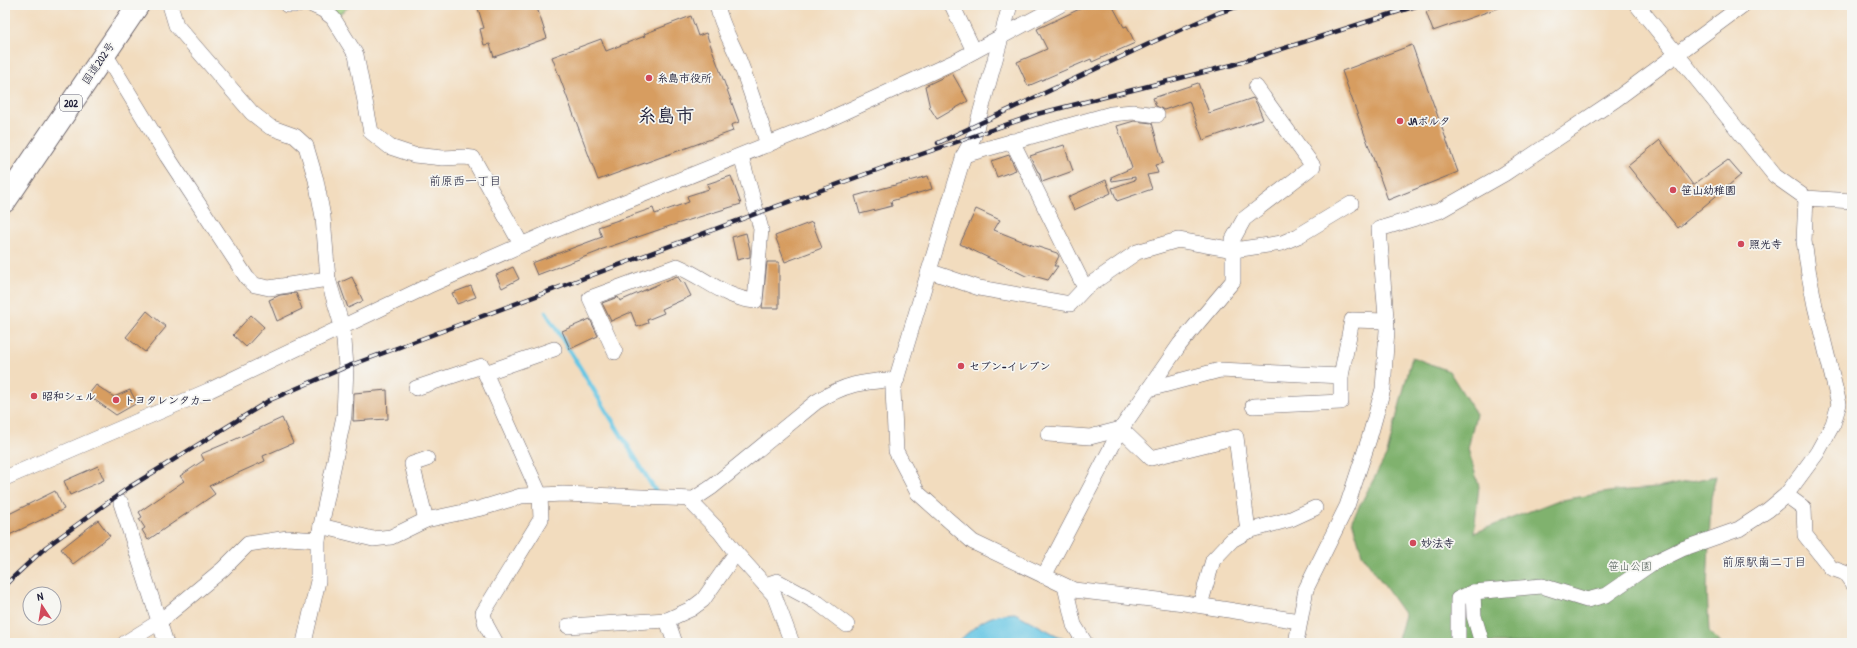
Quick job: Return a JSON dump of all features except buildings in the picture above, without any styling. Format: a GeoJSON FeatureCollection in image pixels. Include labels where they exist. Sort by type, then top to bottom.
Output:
{"type":"FeatureCollection","features":[{"type":"Feature","properties":{"kind":"highway","name":"国道202号"},"geometry":{"type":"LineString","coordinates":[[5,200],[138,5]]}},
{"type":"Feature","properties":{"kind":"street"},"geometry":{"type":"LineString","coordinates":[[170,5],[176,25],[252,113],[270,127],[295,136],[306,146],[316,180],[323,217],[328,279],[342,326],[346,367],[344,416],[319,533],[318,581],[304,643]]}},
{"type":"Feature","properties":{"kind":"street"},"geometry":{"type":"LineString","coordinates":[[287,5],[298,5]]}},
{"type":"Feature","properties":{"kind":"street"},"geometry":{"type":"LineString","coordinates":[[312,5],[324,10],[333,18],[356,55],[371,132],[390,147],[414,155],[443,158],[473,158],[521,244]]}},
{"type":"Feature","properties":{"kind":"street"},"geometry":{"type":"LineString","coordinates":[[718,5],[722,25],[738,57],[754,97],[768,145]]}},
{"type":"Feature","properties":{"kind":"street"},"geometry":{"type":"LineString","coordinates":[[952,5],[974,51]]}},
{"type":"Feature","properties":{"kind":"street"},"geometry":{"type":"LineString","coordinates":[[1010,5],[974,136],[964,156],[893,390],[896,451],[918,493],[973,542],[1074,590],[1200,605],[1299,621]]}},
{"type":"Feature","properties":{"kind":"street"},"geometry":{"type":"LineString","coordinates":[[5,478],[210,390],[342,326],[521,244],[830,119],[974,51],[1060,5]]}},
{"type":"Feature","properties":{"kind":"street"},"geometry":{"type":"LineString","coordinates":[[1637,5],[1775,176],[1806,198],[1852,201]]}},
{"type":"Feature","properties":{"kind":"street"},"geometry":{"type":"LineString","coordinates":[[1296,643],[1306,589],[1347,506],[1369,439],[1383,389],[1386,321],[1379,229],[1439,211],[1504,174],[1614,100],[1744,5]]}},
{"type":"Feature","properties":{"kind":"street"},"geometry":{"type":"LineString","coordinates":[[105,54],[167,156],[247,278],[255,285],[269,288],[328,279]]}},
{"type":"Feature","properties":{"kind":"street"},"geometry":{"type":"LineString","coordinates":[[1044,576],[1121,429],[1180,344],[1234,281],[1233,238],[1244,219],[1313,166],[1256,87]]}},
{"type":"Feature","properties":{"kind":"street"},"geometry":{"type":"LineString","coordinates":[[964,156],[1012,141],[1111,114],[1133,112],[1157,114]]}},
{"type":"Feature","properties":{"kind":"street"},"geometry":{"type":"LineString","coordinates":[[1012,141],[1085,288]]}},
{"type":"Feature","properties":{"kind":"street"},"geometry":{"type":"LineString","coordinates":[[615,352],[590,298],[677,266],[691,272],[717,289],[743,300],[755,301],[761,229],[741,156]]}},
{"type":"Feature","properties":{"kind":"street"},"geometry":{"type":"LineString","coordinates":[[1458,643],[1458,599],[1473,592],[1542,586],[1587,600],[1606,595],[1651,564],[1682,549],[1738,528],[1768,510],[1786,495],[1817,453],[1833,424],[1839,404],[1809,275],[1804,241],[1806,198]]}},
{"type":"Feature","properties":{"kind":"street"},"geometry":{"type":"LineString","coordinates":[[929,271],[979,288],[1070,304],[1085,288],[1137,252],[1178,240],[1234,250],[1282,243],[1298,236],[1351,204]]}},
{"type":"Feature","properties":{"kind":"street"},"geometry":{"type":"LineString","coordinates":[[1252,406],[1341,402],[1341,376],[1352,320],[1386,321]]}},
{"type":"Feature","properties":{"kind":"street"},"geometry":{"type":"LineString","coordinates":[[485,373],[554,349]]}},
{"type":"Feature","properties":{"kind":"street"},"geometry":{"type":"LineString","coordinates":[[416,388],[482,366],[540,495],[542,519],[483,613],[486,625],[496,643]]}},
{"type":"Feature","properties":{"kind":"street"},"geometry":{"type":"LineString","coordinates":[[1149,389],[1220,370],[1341,376]]}},
{"type":"Feature","properties":{"kind":"street"},"geometry":{"type":"LineString","coordinates":[[125,643],[159,622],[223,569],[248,544],[319,533],[373,539],[391,538],[426,520],[482,508],[521,496],[585,495],[694,499],[712,487],[816,402],[834,390],[850,385],[897,379]]}},
{"type":"Feature","properties":{"kind":"street"},"geometry":{"type":"LineString","coordinates":[[1048,434],[1090,437],[1121,429]]}},
{"type":"Feature","properties":{"kind":"street"},"geometry":{"type":"LineString","coordinates":[[1121,429],[1151,458],[1236,437],[1248,531]]}},
{"type":"Feature","properties":{"kind":"street"},"geometry":{"type":"LineString","coordinates":[[426,520],[412,464],[427,459]]}},
{"type":"Feature","properties":{"kind":"street"},"geometry":{"type":"LineString","coordinates":[[1786,495],[1804,508],[1805,535],[1831,568],[1845,573],[1852,583]]}},
{"type":"Feature","properties":{"kind":"street"},"geometry":{"type":"LineString","coordinates":[[689,500],[720,532],[736,553],[774,595],[792,643]]}},
{"type":"Feature","properties":{"kind":"street"},"geometry":{"type":"LineString","coordinates":[[121,503],[166,643]]}},
{"type":"Feature","properties":{"kind":"street"},"geometry":{"type":"LineString","coordinates":[[1200,605],[1213,560],[1232,540],[1248,531],[1292,519],[1316,508]]}},
{"type":"Feature","properties":{"kind":"street"},"geometry":{"type":"LineString","coordinates":[[568,626],[667,620],[691,610],[703,600],[736,553]]}},
{"type":"Feature","properties":{"kind":"street"},"geometry":{"type":"LineString","coordinates":[[765,584],[777,581],[818,603],[847,625]]}},
{"type":"Feature","properties":{"kind":"street"},"geometry":{"type":"LineString","coordinates":[[1065,586],[1074,625],[1085,643]]}},
{"type":"Feature","properties":{"kind":"street"},"geometry":{"type":"LineString","coordinates":[[1473,592],[1474,616],[1482,643]]}},
{"type":"Feature","properties":{"kind":"street"},"geometry":{"type":"LineString","coordinates":[[667,620],[675,643]]}},
{"type":"Feature","properties":{"kind":"green space"},"geometry":{"type":"Polygon","coordinates":[[[326,5],[352,5],[336,16],[326,5]]]}},
{"type":"Feature","properties":{"kind":"green space","name":"笹山公園"},"geometry":{"type":"Polygon","coordinates":[[[1412,357],[1449,371],[1476,414],[1468,449],[1479,486],[1474,533],[1556,501],[1615,491],[1657,488],[1716,476],[1711,498],[1707,590],[1709,632],[1720,643],[1397,643],[1405,615],[1362,554],[1352,520],[1387,454],[1412,357]]]}},
{"type":"Feature","properties":{"kind":"water"},"geometry":{"type":"Polygon","coordinates":[[[1015,613],[1071,643],[956,643],[976,626],[989,618],[1015,613]]]}},
{"type":"Feature","properties":{"kind":"waterway"},"geometry":{"type":"LineString","coordinates":[[546,312],[656,492]]}},
{"type":"Feature","properties":{"kind":"railway"},"geometry":{"type":"LineString","coordinates":[[938,143],[1155,41],[1218,13],[1242,5]]}},
{"type":"Feature","properties":{"kind":"railway"},"geometry":{"type":"LineString","coordinates":[[5,585],[46,547],[128,488],[270,400],[346,367],[758,213],[1037,114],[1232,65],[1419,5]]}},
{"type":"Feature","properties":{"kind":"place","name":"糸島市役所"},"geometry":{"type":"Point","coordinates":[649,78]}},
{"type":"Feature","properties":{"kind":"place","name":"JAポルタ"},"geometry":{"type":"Point","coordinates":[1400,121]}},
{"type":"Feature","properties":{"kind":"place","name":"笹山幼稚園"},"geometry":{"type":"Point","coordinates":[1673,190]}},
{"type":"Feature","properties":{"kind":"place","name":"照光寺"},"geometry":{"type":"Point","coordinates":[1741,244]}},
{"type":"Feature","properties":{"kind":"place","name":"セブン-イレブン"},"geometry":{"type":"Point","coordinates":[961,366]}},
{"type":"Feature","properties":{"kind":"place","name":"昭和シェル"},"geometry":{"type":"Point","coordinates":[34,396]}},
{"type":"Feature","properties":{"kind":"place","name":"トヨタレンタカー"},"geometry":{"type":"Point","coordinates":[116,400]}},
{"type":"Feature","properties":{"kind":"place","name":"妙法寺"},"geometry":{"type":"Point","coordinates":[1413,543]}},
{"type":"Feature","properties":{"kind":"district","name":"糸島市"},"geometry":{"type":"Point","coordinates":[666,115]}},
{"type":"Feature","properties":{"kind":"district","name":"前原西一丁目"},"geometry":{"type":"Point","coordinates":[465,181]}},
{"type":"Feature","properties":{"kind":"district","name":"前原駅南二丁目"},"geometry":{"type":"Point","coordinates":[1764,562]}}]}
